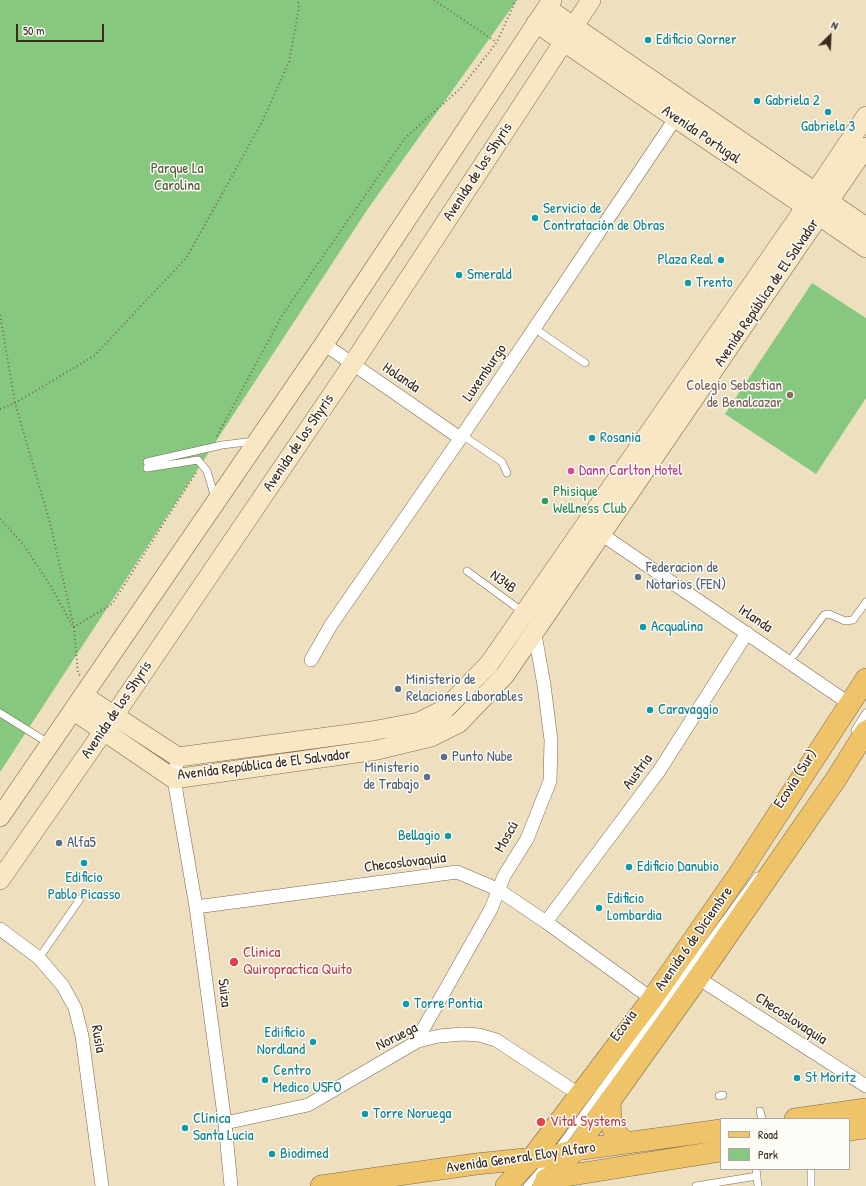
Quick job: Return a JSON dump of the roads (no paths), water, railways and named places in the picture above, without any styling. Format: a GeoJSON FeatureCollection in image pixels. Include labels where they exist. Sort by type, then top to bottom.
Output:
{"type":"FeatureCollection","features":[{"type":"Feature","properties":{"kind":"main road","name":"Avenida de los Shyris"},"geometry":{"type":"LineString","coordinates":[[0,880],[103,732],[352,365],[591,0]]}},
{"type":"Feature","properties":{"kind":"main road","name":"Avenida Portugal"},"geometry":{"type":"LineString","coordinates":[[550,4],[568,34]]}},
{"type":"Feature","properties":{"kind":"main road"},"geometry":{"type":"LineString","coordinates":[[0,817],[50,744],[80,695],[324,344],[550,4]]}},
{"type":"Feature","properties":{"kind":"main road","name":"Avenida Portugal"},"geometry":{"type":"LineString","coordinates":[[536,23],[568,34],[818,204],[866,248]]}},
{"type":"Feature","properties":{"kind":"main road","name":"Avenida República de El Salvador"},"geometry":{"type":"LineString","coordinates":[[80,695],[103,732],[174,779],[377,750],[431,737],[459,723],[505,675],[601,534],[818,204],[866,116]]}},
{"type":"Feature","properties":{"kind":"main road","name":"Avenida República de El Salvador"},"geometry":{"type":"LineString","coordinates":[[80,695],[114,715],[178,757],[372,731],[419,722],[445,709],[489,664],[524,613],[818,204],[866,147]]}},
{"type":"Feature","properties":{"kind":"main road","name":"Avenida Portugal"},"geometry":{"type":"LineString","coordinates":[[818,204],[866,227]]}},
{"type":"Feature","properties":{"kind":"main road","name":"Avenida 6 de Diciembre"},"geometry":{"type":"LineString","coordinates":[[525,1184],[580,1095],[652,1000],[739,874],[858,709],[866,679]]}},
{"type":"Feature","properties":{"kind":"main road","name":"Avenida 6 de Diciembre"},"geometry":{"type":"LineString","coordinates":[[525,1184],[575,1150],[698,978],[836,779],[858,735]]}},
{"type":"Feature","properties":{"kind":"main road"},"geometry":{"type":"LineString","coordinates":[[610,1100],[613,1130],[626,1143]]}},
{"type":"Feature","properties":{"kind":"main road"},"geometry":{"type":"LineString","coordinates":[[803,1118],[866,1109]]}},
{"type":"Feature","properties":{"kind":"main road"},"geometry":{"type":"LineString","coordinates":[[850,1130],[866,1128]]}},
{"type":"Feature","properties":{"kind":"main road","name":"Avenida General Eloy Alfaro"},"geometry":{"type":"LineString","coordinates":[[321,1186],[476,1164],[543,1157],[575,1150],[720,1130]]}},
{"type":"Feature","properties":{"kind":"main road","name":"Avenida General Eloy Alfaro"},"geometry":{"type":"LineString","coordinates":[[525,1184],[720,1151]]}},
{"type":"Feature","properties":{"kind":"street","name":"Luxemburgo"},"geometry":{"type":"LineString","coordinates":[[311,660],[331,625],[681,111]]}},
{"type":"Feature","properties":{"kind":"street","name":"Holanda"},"geometry":{"type":"LineString","coordinates":[[324,344],[352,365],[461,436]]}},
{"type":"Feature","properties":{"kind":"street","name":"Irlanda"},"geometry":{"type":"LineString","coordinates":[[601,534],[858,709]]}},
{"type":"Feature","properties":{"kind":"street"},"geometry":{"type":"LineString","coordinates":[[524,613],[535,631]]}},
{"type":"Feature","properties":{"kind":"street","name":"Moscú"},"geometry":{"type":"LineString","coordinates":[[418,1041],[422,1031],[491,908],[497,889],[527,839],[550,780],[551,740],[535,631]]}},
{"type":"Feature","properties":{"kind":"street","name":"Austria"},"geometry":{"type":"LineString","coordinates":[[546,922],[660,771],[747,633]]}},
{"type":"Feature","properties":{"kind":"street","name":"Suiza"},"geometry":{"type":"LineString","coordinates":[[178,757],[174,779],[196,907],[225,1123],[231,1186]]}},
{"type":"Feature","properties":{"kind":"street","name":"Checoslovaquia"},"geometry":{"type":"LineString","coordinates":[[196,907],[457,872],[497,889],[546,922],[652,1000]]}},
{"type":"Feature","properties":{"kind":"street","name":"Rusia"},"geometry":{"type":"LineString","coordinates":[[0,929],[39,958],[63,986],[75,1008],[82,1036],[102,1186]]}},
{"type":"Feature","properties":{"kind":"street","name":"Checoslovaquia"},"geometry":{"type":"LineString","coordinates":[[698,978],[866,1086]]}},
{"type":"Feature","properties":{"kind":"street","name":"Noruega"},"geometry":{"type":"LineString","coordinates":[[225,1123],[308,1105],[418,1041],[439,1036],[463,1034],[479,1035],[496,1040],[580,1095]]}},
{"type":"Feature","properties":{"kind":"lane"},"geometry":{"type":"LineString","coordinates":[[534,328],[585,363]]}},
{"type":"Feature","properties":{"kind":"lane"},"geometry":{"type":"LineString","coordinates":[[461,436],[502,462],[507,469],[507,473]]}},
{"type":"Feature","properties":{"kind":"lane"},"geometry":{"type":"LineString","coordinates":[[216,501],[208,475],[202,463],[193,460],[147,465],[222,445],[257,441]]}},
{"type":"Feature","properties":{"kind":"lane","name":"N34B"},"geometry":{"type":"LineString","coordinates":[[467,571],[524,613]]}},
{"type":"Feature","properties":{"kind":"lane"},"geometry":{"type":"LineString","coordinates":[[794,655],[824,615],[829,614],[845,621],[853,620],[866,602]]}},
{"type":"Feature","properties":{"kind":"lane"},"geometry":{"type":"LineString","coordinates":[[858,709],[858,735]]}},
{"type":"Feature","properties":{"kind":"lane"},"geometry":{"type":"LineString","coordinates":[[0,713],[50,744]]}},
{"type":"Feature","properties":{"kind":"lane"},"geometry":{"type":"LineString","coordinates":[[779,848],[813,799]]}},
{"type":"Feature","properties":{"kind":"lane","name":"Ecovia"},"geometry":{"type":"LineString","coordinates":[[543,1157],[758,869]]}},
{"type":"Feature","properties":{"kind":"lane"},"geometry":{"type":"LineString","coordinates":[[39,958],[80,899]]}},
{"type":"Feature","properties":{"kind":"lane"},"geometry":{"type":"LineString","coordinates":[[760,1111],[762,1118]]}},
{"type":"Feature","properties":{"kind":"lane"},"geometry":{"type":"LineString","coordinates":[[811,1170],[811,1186]]}},
{"type":"Feature","properties":{"kind":"lane"},"geometry":{"type":"LineString","coordinates":[[696,1186],[756,1173],[758,1186]]}},
{"type":"Feature","properties":{"kind":"place","name":"Edificio Qorner"},"geometry":{"type":"Point","coordinates":[648,40]}},
{"type":"Feature","properties":{"kind":"place","name":"Gabriela 2"},"geometry":{"type":"Point","coordinates":[757,101]}},
{"type":"Feature","properties":{"kind":"place","name":"Gabriela 3"},"geometry":{"type":"Point","coordinates":[828,112]}},
{"type":"Feature","properties":{"kind":"place","name":"Servicio de Contratación de Obras"},"geometry":{"type":"Point","coordinates":[535,218]}},
{"type":"Feature","properties":{"kind":"place","name":"Plaza Real"},"geometry":{"type":"Point","coordinates":[721,260]}},
{"type":"Feature","properties":{"kind":"place","name":"Smerald"},"geometry":{"type":"Point","coordinates":[459,275]}},
{"type":"Feature","properties":{"kind":"place","name":"Trento"},"geometry":{"type":"Point","coordinates":[688,283]}},
{"type":"Feature","properties":{"kind":"place","name":"Colegio Sebastian de Benalcazar"},"geometry":{"type":"Point","coordinates":[790,395]}},
{"type":"Feature","properties":{"kind":"place","name":"Rosania"},"geometry":{"type":"Point","coordinates":[592,438]}},
{"type":"Feature","properties":{"kind":"place","name":"Dann Carlton Hotel"},"geometry":{"type":"Point","coordinates":[571,471]}},
{"type":"Feature","properties":{"kind":"place","name":"Phisique Wellness Club"},"geometry":{"type":"Point","coordinates":[545,501]}},
{"type":"Feature","properties":{"kind":"place","name":"Federacion de Notarios (FEN)"},"geometry":{"type":"Point","coordinates":[638,577]}},
{"type":"Feature","properties":{"kind":"place","name":"Acqualina"},"geometry":{"type":"Point","coordinates":[643,627]}},
{"type":"Feature","properties":{"kind":"place","name":"Ministerio de Relaciones Laborables"},"geometry":{"type":"Point","coordinates":[398,689]}},
{"type":"Feature","properties":{"kind":"place","name":"Caravaggio"},"geometry":{"type":"Point","coordinates":[650,710]}},
{"type":"Feature","properties":{"kind":"place","name":"Punto Nube"},"geometry":{"type":"Point","coordinates":[444,757]}},
{"type":"Feature","properties":{"kind":"place","name":"Ministerio de Trabajo"},"geometry":{"type":"Point","coordinates":[427,777]}},
{"type":"Feature","properties":{"kind":"place","name":"Bellagio"},"geometry":{"type":"Point","coordinates":[448,836]}},
{"type":"Feature","properties":{"kind":"place","name":"Alfa5"},"geometry":{"type":"Point","coordinates":[59,843]}},
{"type":"Feature","properties":{"kind":"place","name":"Edificio Pablo Picasso"},"geometry":{"type":"Point","coordinates":[84,863]}},
{"type":"Feature","properties":{"kind":"place","name":"Edificio Danubio"},"geometry":{"type":"Point","coordinates":[629,867]}},
{"type":"Feature","properties":{"kind":"place","name":"Edificio Lombardia"},"geometry":{"type":"Point","coordinates":[599,908]}},
{"type":"Feature","properties":{"kind":"place","name":"Clinica Quiropractica Quito"},"geometry":{"type":"Point","coordinates":[234,962]}},
{"type":"Feature","properties":{"kind":"place","name":"Torre Pontia"},"geometry":{"type":"Point","coordinates":[406,1004]}},
{"type":"Feature","properties":{"kind":"place","name":"Ediificio Nordland"},"geometry":{"type":"Point","coordinates":[313,1042]}},
{"type":"Feature","properties":{"kind":"place","name":"St Moritz"},"geometry":{"type":"Point","coordinates":[797,1078]}},
{"type":"Feature","properties":{"kind":"place","name":"Centro Medico USFO"},"geometry":{"type":"Point","coordinates":[265,1080]}},
{"type":"Feature","properties":{"kind":"place","name":"Torre Noruega"},"geometry":{"type":"Point","coordinates":[365,1114]}},
{"type":"Feature","properties":{"kind":"place","name":"Vital Systems"},"geometry":{"type":"Point","coordinates":[541,1122]}},
{"type":"Feature","properties":{"kind":"place","name":"Clínica Santa Lucia"},"geometry":{"type":"Point","coordinates":[185,1128]}},
{"type":"Feature","properties":{"kind":"place","name":"Biodimed"},"geometry":{"type":"Point","coordinates":[272,1154]}},
{"type":"Feature","properties":{"kind":"park label","name":"Parque La Carolina"},"geometry":{"type":"Point","coordinates":[177,178]}}]}
